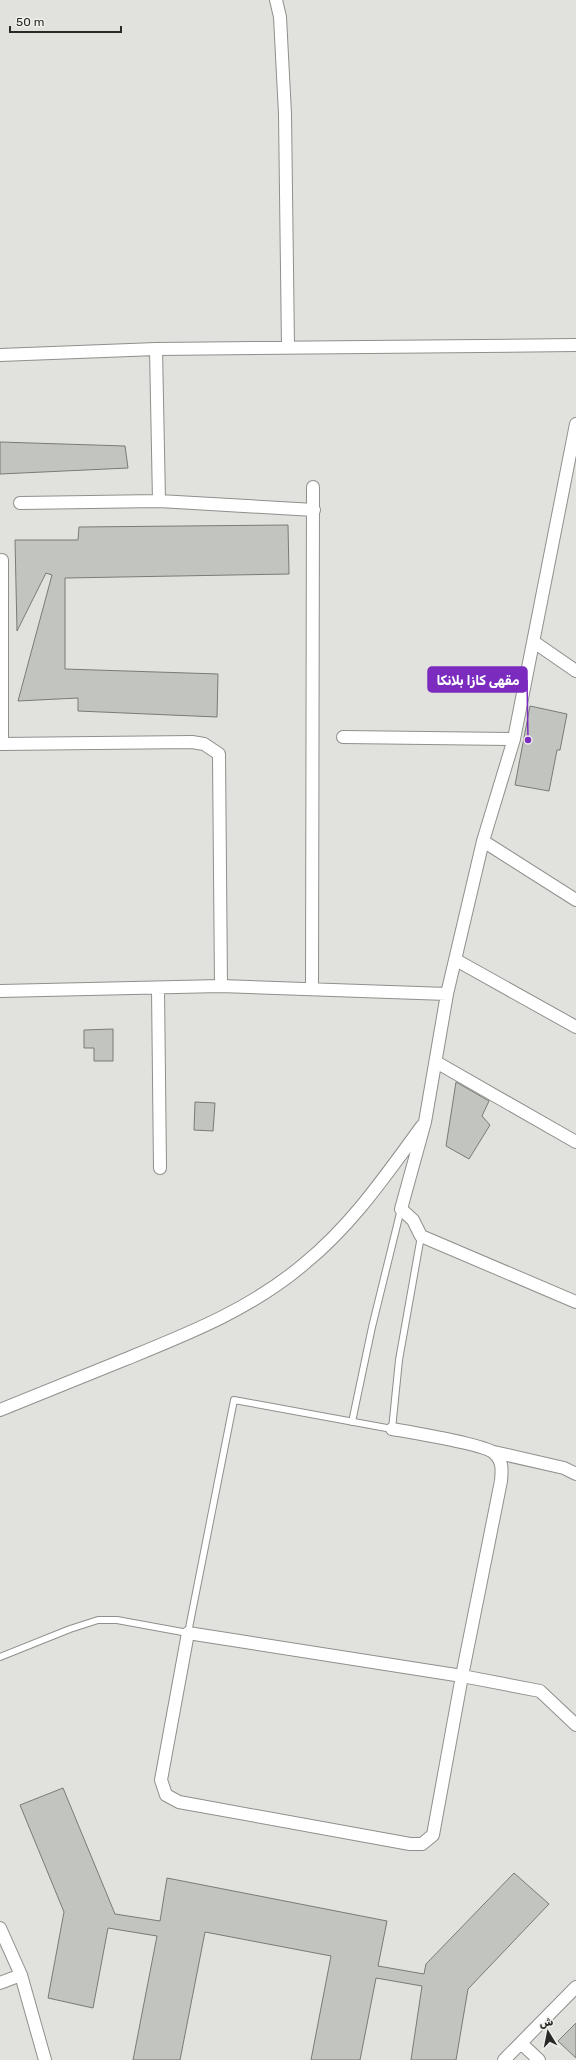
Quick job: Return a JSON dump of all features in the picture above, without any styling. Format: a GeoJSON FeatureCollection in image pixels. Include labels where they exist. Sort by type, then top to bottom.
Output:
{"type":"FeatureCollection","features":[{"type":"Feature","properties":{"kind":"street"},"geometry":{"type":"LineString","coordinates":[[276,0],[280,17],[285,114],[288,347]]}},
{"type":"Feature","properties":{"kind":"street"},"geometry":{"type":"LineString","coordinates":[[0,355],[156,349],[576,346]]}},
{"type":"Feature","properties":{"kind":"street"},"geometry":{"type":"LineString","coordinates":[[156,349],[159,501]]}},
{"type":"Feature","properties":{"kind":"street"},"geometry":{"type":"LineString","coordinates":[[576,424],[514,739],[483,841],[447,994],[425,1122],[401,1209],[413,1220],[421,1236],[576,1302]]}},
{"type":"Feature","properties":{"kind":"street"},"geometry":{"type":"LineString","coordinates":[[312,988],[313,487]]}},
{"type":"Feature","properties":{"kind":"street"},"geometry":{"type":"LineString","coordinates":[[20,503],[159,501],[314,510]]}},
{"type":"Feature","properties":{"kind":"street"},"geometry":{"type":"LineString","coordinates":[[2,560],[1,743],[192,742],[204,744],[218,754],[221,986]]}},
{"type":"Feature","properties":{"kind":"street"},"geometry":{"type":"LineString","coordinates":[[534,642],[576,671]]}},
{"type":"Feature","properties":{"kind":"street"},"geometry":{"type":"LineString","coordinates":[[343,737],[514,739]]}},
{"type":"Feature","properties":{"kind":"street"},"geometry":{"type":"LineString","coordinates":[[483,841],[576,900]]}},
{"type":"Feature","properties":{"kind":"street"},"geometry":{"type":"LineString","coordinates":[[456,960],[576,1027]]}},
{"type":"Feature","properties":{"kind":"street"},"geometry":{"type":"LineString","coordinates":[[0,991],[221,986],[312,988],[447,994]]}},
{"type":"Feature","properties":{"kind":"street"},"geometry":{"type":"LineString","coordinates":[[158,988],[160,1168]]}},
{"type":"Feature","properties":{"kind":"street"},"geometry":{"type":"LineString","coordinates":[[436,1062],[576,1142]]}},
{"type":"Feature","properties":{"kind":"street"},"geometry":{"type":"LineString","coordinates":[[0,1410],[163,1344],[227,1316],[256,1300],[304,1264],[340,1231],[362,1207],[425,1122]]}},
{"type":"Feature","properties":{"kind":"street"},"geometry":{"type":"LineString","coordinates":[[392,1429],[477,1446],[494,1452],[564,1468],[576,1474]]}},
{"type":"Feature","properties":{"kind":"street"},"geometry":{"type":"LineString","coordinates":[[494,1452],[503,1466],[501,1481],[462,1676],[433,1835],[422,1844],[410,1844],[179,1802],[166,1795],[161,1780],[188,1633],[462,1676],[540,1691],[576,1725]]}},
{"type":"Feature","properties":{"kind":"street"},"geometry":{"type":"LineString","coordinates":[[0,1928],[21,1975],[46,2060]]}},
{"type":"Feature","properties":{"kind":"street"},"geometry":{"type":"LineString","coordinates":[[0,1984],[21,1975]]}},
{"type":"Feature","properties":{"kind":"street"},"geometry":{"type":"LineString","coordinates":[[504,2060],[576,1987]]}},
{"type":"Feature","properties":{"kind":"street"},"geometry":{"type":"LineString","coordinates":[[521,2043],[539,2060]]}},
{"type":"Feature","properties":{"kind":"lane"},"geometry":{"type":"LineString","coordinates":[[352,1422],[372,1327],[401,1209]]}},
{"type":"Feature","properties":{"kind":"lane"},"geometry":{"type":"LineString","coordinates":[[0,1657],[70,1629],[98,1620],[117,1620],[188,1633],[234,1400],[392,1429],[399,1360],[421,1236]]}},
{"type":"Feature","properties":{"kind":"building"},"geometry":{"type":"Polygon","coordinates":[[[0,442],[125,446],[128,468],[0,474],[0,442]]]}},
{"type":"Feature","properties":{"kind":"building"},"geometry":{"type":"Polygon","coordinates":[[[288,525],[289,574],[65,578],[65,669],[218,674],[217,717],[78,711],[78,698],[18,701],[52,575],[46,573],[17,631],[15,540],[78,540],[79,527],[288,525]]]}},
{"type":"Feature","properties":{"kind":"building"},"geometry":{"type":"Polygon","coordinates":[[[530,706],[567,714],[560,750],[557,750],[549,791],[515,785],[530,706]]]}},
{"type":"Feature","properties":{"kind":"building"},"geometry":{"type":"Polygon","coordinates":[[[113,1029],[113,1061],[94,1061],[94,1048],[84,1048],[84,1030],[113,1029]]]}},
{"type":"Feature","properties":{"kind":"building"},"geometry":{"type":"Polygon","coordinates":[[[456,1082],[489,1101],[482,1116],[490,1125],[469,1159],[446,1146],[456,1082]]]}},
{"type":"Feature","properties":{"kind":"building"},"geometry":{"type":"Polygon","coordinates":[[[195,1102],[215,1103],[213,1131],[194,1130],[195,1102]]]}},
{"type":"Feature","properties":{"kind":"building"},"geometry":{"type":"Polygon","coordinates":[[[63,1788],[115,1914],[160,1921],[167,1878],[387,1921],[378,1966],[424,1974],[426,1964],[514,1873],[549,1904],[468,1989],[456,2060],[411,2060],[422,1986],[376,1978],[360,2060],[311,2060],[331,1956],[205,1932],[180,2060],[133,2060],[157,1936],[108,1928],[93,2008],[48,1998],[64,1912],[20,1805],[63,1788]]]}},
{"type":"Feature","properties":{"kind":"building"},"geometry":{"type":"Polygon","coordinates":[[[576,2023],[576,2058],[558,2041],[576,2023]]]}},
{"type":"Feature","properties":{"kind":"place","name":"مقهى كازا بلانكا"},"geometry":{"type":"Point","coordinates":[528,740]}}]}
